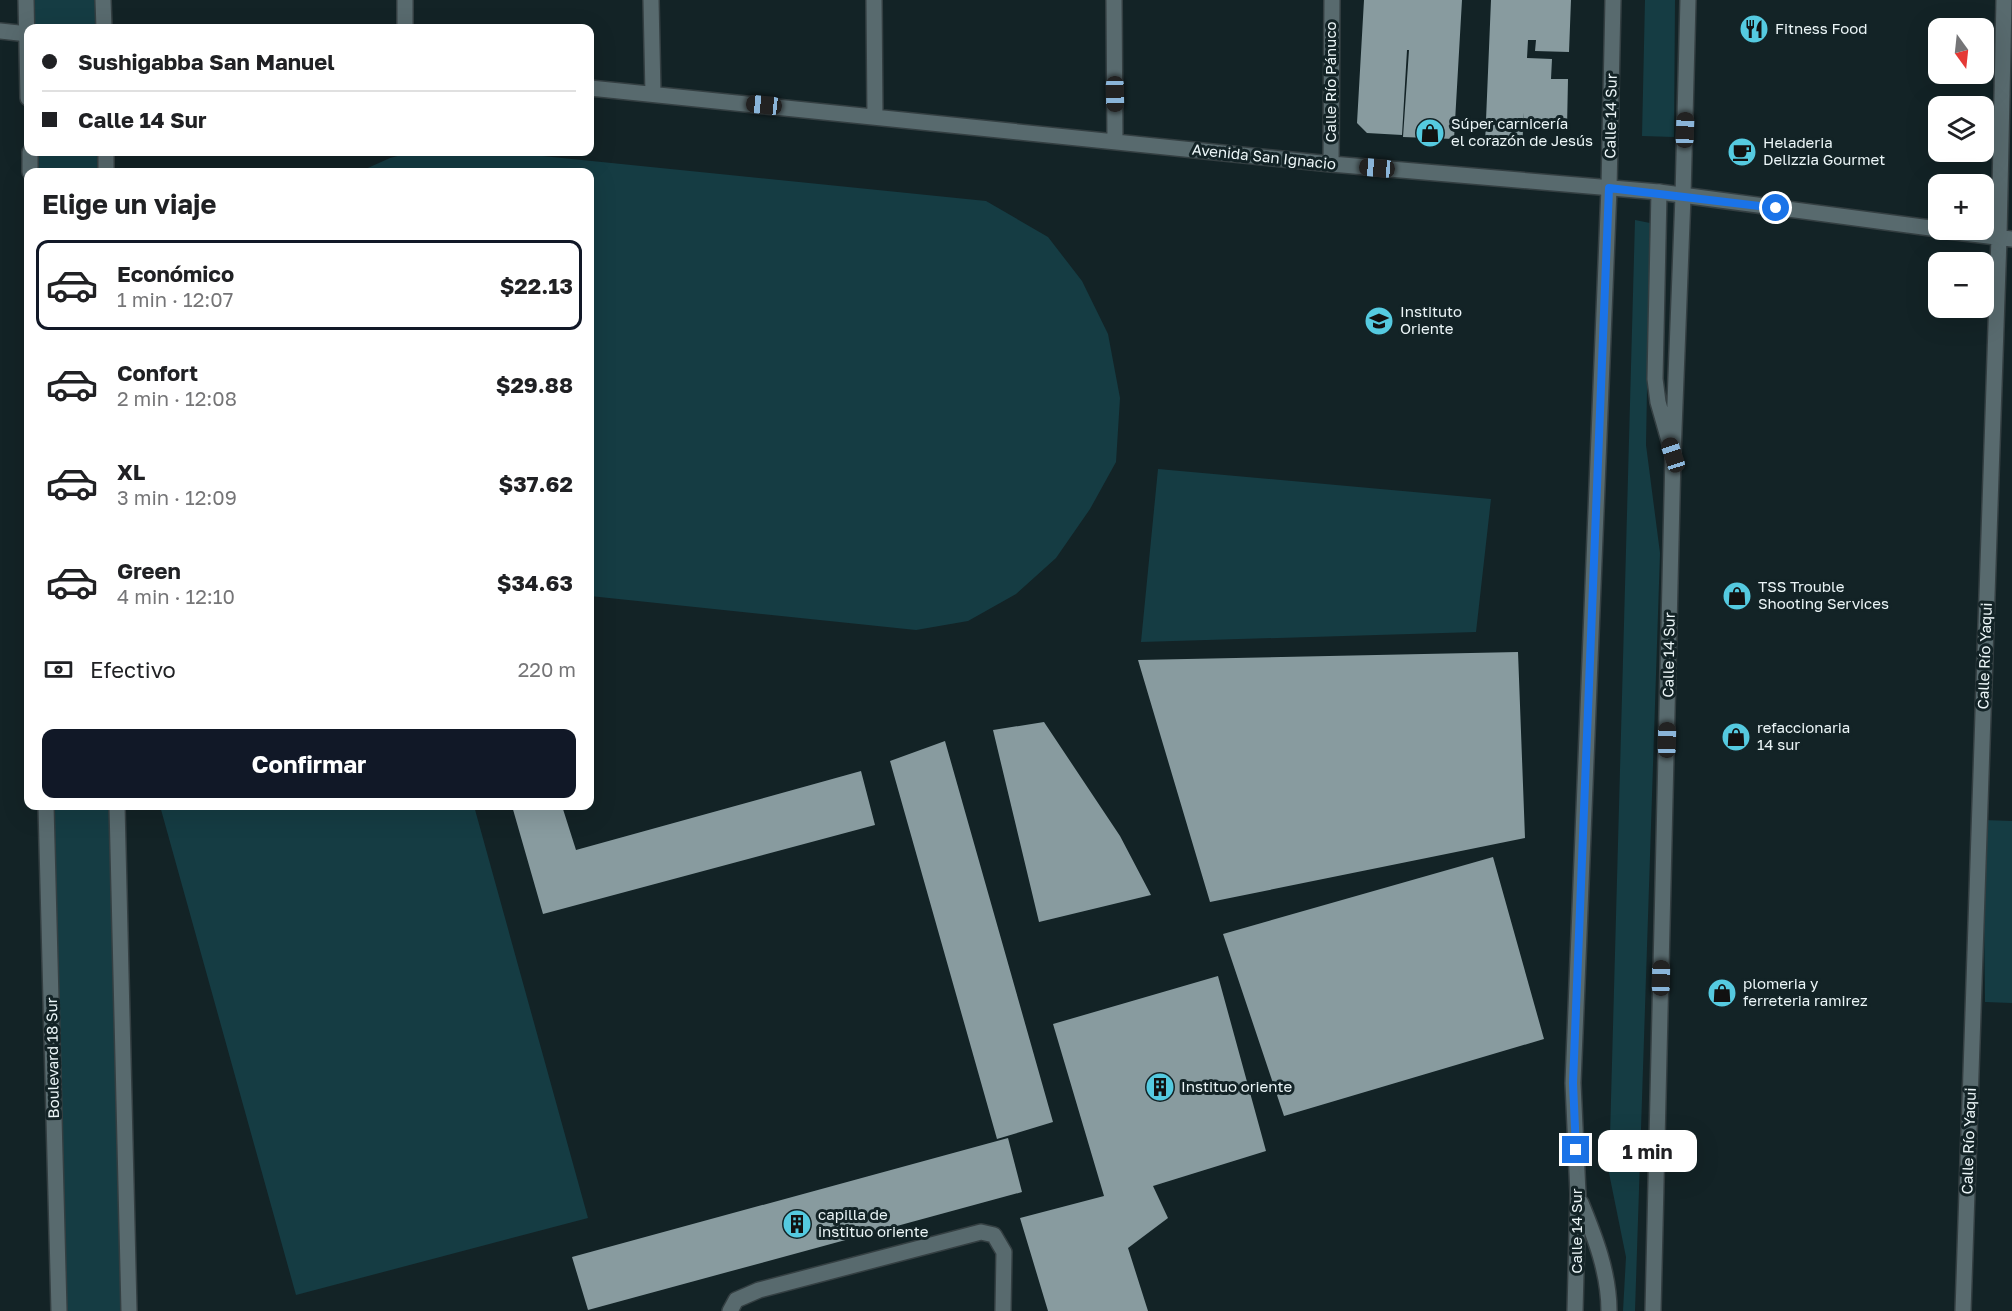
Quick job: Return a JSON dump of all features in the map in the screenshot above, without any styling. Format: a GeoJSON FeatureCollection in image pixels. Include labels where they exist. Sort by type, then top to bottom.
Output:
{"type":"FeatureCollection","features":[{"type":"Feature","properties":{"kind":"main road"},"geometry":{"type":"LineString","coordinates":[[26,0],[27,24]]}},
{"type":"Feature","properties":{"kind":"main road"},"geometry":{"type":"LineString","coordinates":[[103,0],[104,24]]}},
{"type":"Feature","properties":{"kind":"main road"},"geometry":{"type":"LineString","coordinates":[[405,0],[405,24]]}},
{"type":"Feature","properties":{"kind":"main road"},"geometry":{"type":"LineString","coordinates":[[651,0],[653,94]]}},
{"type":"Feature","properties":{"kind":"main road"},"geometry":{"type":"LineString","coordinates":[[874,0],[875,116]]}},
{"type":"Feature","properties":{"kind":"main road"},"geometry":{"type":"LineString","coordinates":[[1114,0],[1115,141]]}},
{"type":"Feature","properties":{"kind":"main road","name":"Calle Río Pánuco"},"geometry":{"type":"LineString","coordinates":[[1331,164],[1332,0]]}},
{"type":"Feature","properties":{"kind":"main road","name":"Calle 14 Sur"},"geometry":{"type":"LineString","coordinates":[[1575,1311],[1578,1194],[1573,1083],[1609,188],[1613,0]]}},
{"type":"Feature","properties":{"kind":"main road","name":"Calle 14 Sur"},"geometry":{"type":"LineString","coordinates":[[1653,1311],[1673,455],[1688,0]]}},
{"type":"Feature","properties":{"kind":"main road","name":"Calle Río Yaqui"},"geometry":{"type":"LineString","coordinates":[[1964,1311],[2005,238],[2004,0]]}},
{"type":"Feature","properties":{"kind":"main road"},"geometry":{"type":"LineString","coordinates":[[0,31],[24,34]]}},
{"type":"Feature","properties":{"kind":"main road","name":"Avenida San Ignacio"},"geometry":{"type":"LineString","coordinates":[[594,88],[1331,164],[1659,192],[1928,228]]}},
{"type":"Feature","properties":{"kind":"main road"},"geometry":{"type":"LineString","coordinates":[[1659,192],[1655,379],[1664,427],[1673,455]]}},
{"type":"Feature","properties":{"kind":"main road","name":"Boulevard 18 Sur"},"geometry":{"type":"LineString","coordinates":[[46,810],[59,1311]]}},
{"type":"Feature","properties":{"kind":"main road"},"geometry":{"type":"LineString","coordinates":[[117,810],[129,1311]]}},
{"type":"Feature","properties":{"kind":"main road"},"geometry":{"type":"LineString","coordinates":[[1578,1194],[1594,1234],[1603,1265],[1609,1297],[1609,1311]]}},
{"type":"Feature","properties":{"kind":"main road"},"geometry":{"type":"LineString","coordinates":[[730,1311],[736,1300],[759,1290],[981,1232],[994,1234],[1004,1252],[1003,1311]]}},
{"type":"Feature","properties":{"kind":"shaded area"},"geometry":{"type":"Polygon","coordinates":[[[26,0],[103,0],[104,24],[28,24],[26,0]]]}},
{"type":"Feature","properties":{"kind":"shaded area"},"geometry":{"type":"Polygon","coordinates":[[[1645,0],[1675,0],[1674,137],[1642,136],[1645,0]]]}},
{"type":"Feature","properties":{"kind":"shaded area"},"geometry":{"type":"Polygon","coordinates":[[[30,156],[107,156],[107,168],[30,168],[30,156]]]}},
{"type":"Feature","properties":{"kind":"shaded area"},"geometry":{"type":"Polygon","coordinates":[[[398,156],[543,156],[986,201],[1048,237],[1082,281],[1108,334],[1120,398],[1116,462],[1090,509],[1056,558],[1016,594],[968,621],[916,630],[594,596],[594,168],[368,168],[398,156]]]}},
{"type":"Feature","properties":{"kind":"shaded area"},"geometry":{"type":"Polygon","coordinates":[[[1635,220],[1650,223],[1646,445],[1660,553],[1635,1311],[1623,1311],[1626,1257],[1609,1173],[1635,220]]]}},
{"type":"Feature","properties":{"kind":"shaded area"},"geometry":{"type":"Polygon","coordinates":[[[1158,469],[1491,499],[1476,632],[1141,642],[1158,469]]]}},
{"type":"Feature","properties":{"kind":"shaded area"},"geometry":{"type":"Polygon","coordinates":[[[46,810],[119,810],[129,1311],[59,1311],[46,810]]]}},
{"type":"Feature","properties":{"kind":"shaded area"},"geometry":{"type":"Polygon","coordinates":[[[161,810],[475,810],[588,1218],[296,1295],[161,810]]]}},
{"type":"Feature","properties":{"kind":"shaded area"},"geometry":{"type":"Polygon","coordinates":[[[1983,820],[2012,821],[2012,1003],[1985,1002],[1983,820]]]}},
{"type":"Feature","properties":{"kind":"building"},"geometry":{"type":"Polygon","coordinates":[[[1364,0],[1462,0],[1454,139],[1403,137],[1409,50],[1407,50],[1402,135],[1367,133],[1357,123],[1364,0]]]}},
{"type":"Feature","properties":{"kind":"building"},"geometry":{"type":"Polygon","coordinates":[[[1491,0],[1571,0],[1569,52],[1535,51],[1536,40],[1528,40],[1527,58],[1552,59],[1551,79],[1568,79],[1567,128],[1524,126],[1524,113],[1522,148],[1485,144],[1491,0]]]}},
{"type":"Feature","properties":{"kind":"building"},"geometry":{"type":"Polygon","coordinates":[[[1518,652],[1525,838],[1210,902],[1138,660],[1518,652]]]}},
{"type":"Feature","properties":{"kind":"building"},"geometry":{"type":"Polygon","coordinates":[[[1044,722],[1120,836],[1151,895],[1039,922],[993,730],[1044,722]]]}},
{"type":"Feature","properties":{"kind":"building"},"geometry":{"type":"Polygon","coordinates":[[[945,741],[1053,1122],[997,1139],[890,761],[945,741]]]}},
{"type":"Feature","properties":{"kind":"building"},"geometry":{"type":"Polygon","coordinates":[[[861,771],[875,825],[543,914],[513,810],[563,810],[576,850],[861,771]]]}},
{"type":"Feature","properties":{"kind":"building"},"geometry":{"type":"Polygon","coordinates":[[[1493,857],[1544,1039],[1284,1116],[1223,934],[1493,857]]]}},
{"type":"Feature","properties":{"kind":"building","name":"Instituo oriente"},"geometry":{"type":"Polygon","coordinates":[[[1218,976],[1266,1151],[1153,1186],[1168,1218],[1128,1248],[1148,1311],[1048,1311],[1020,1218],[1104,1196],[1053,1024],[1218,976]]]}},
{"type":"Feature","properties":{"kind":"building","name":"capilla de instituo oriente"},"geometry":{"type":"Polygon","coordinates":[[[1008,1138],[1022,1192],[588,1310],[572,1257],[1008,1138]]]}},
{"type":"Feature","properties":{"kind":"place","name":"Fitness Food"},"geometry":{"type":"Point","coordinates":[1754,29]}},
{"type":"Feature","properties":{"kind":"place","name":"Súper carnicería el corazón de Jesús"},"geometry":{"type":"Point","coordinates":[1430,133]}},
{"type":"Feature","properties":{"kind":"place","name":"Heladeria Delizzia Gourmet"},"geometry":{"type":"Point","coordinates":[1742,152]}},
{"type":"Feature","properties":{"kind":"place","name":"Instituto Oriente"},"geometry":{"type":"Point","coordinates":[1379,321]}},
{"type":"Feature","properties":{"kind":"place","name":"TSS Trouble Shooting Services"},"geometry":{"type":"Point","coordinates":[1737,596]}},
{"type":"Feature","properties":{"kind":"place","name":"refaccionaria 14 sur"},"geometry":{"type":"Point","coordinates":[1736,737]}},
{"type":"Feature","properties":{"kind":"place","name":"plomeria y ferreteria ramirez"},"geometry":{"type":"Point","coordinates":[1722,993]}},
{"type":"Feature","properties":{"kind":"place","name":"Instituo oriente"},"geometry":{"type":"Point","coordinates":[1160,1087]}},
{"type":"Feature","properties":{"kind":"place","name":"capilla de instituo oriente"},"geometry":{"type":"Point","coordinates":[797,1224]}},
{"type":"Feature","properties":{"kind":"route"},"geometry":{"type":"LineString","coordinates":[[1576,1150],[1573,1083],[1609,188],[1659,192],[1776,208]]}}]}
